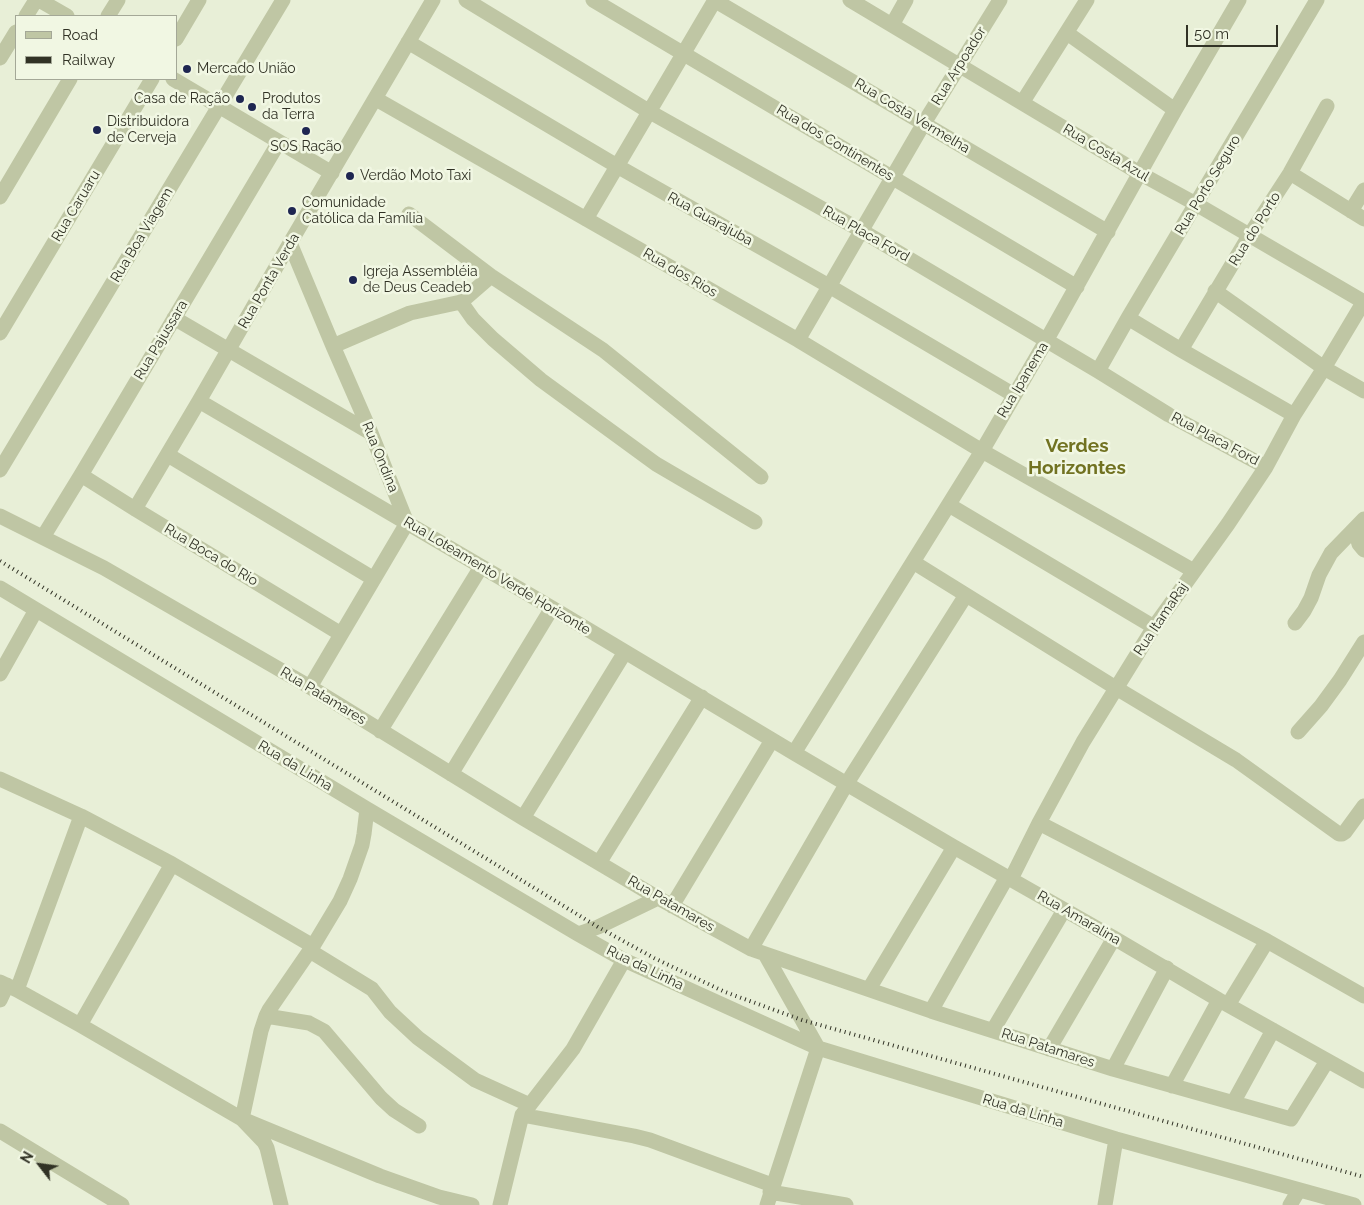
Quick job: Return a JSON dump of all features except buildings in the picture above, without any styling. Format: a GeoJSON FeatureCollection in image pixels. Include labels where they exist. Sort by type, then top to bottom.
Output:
{"type":"FeatureCollection","features":[{"type":"Feature","properties":{"kind":"street"},"geometry":{"type":"LineString","coordinates":[[27,15],[37,0],[65,15]]}},
{"type":"Feature","properties":{"kind":"street"},"geometry":{"type":"LineString","coordinates":[[109,15],[118,0]]}},
{"type":"Feature","properties":{"kind":"street"},"geometry":{"type":"LineString","coordinates":[[178,35],[199,0]]}},
{"type":"Feature","properties":{"kind":"street","name":"Rua Boa Viagem"},"geometry":{"type":"LineString","coordinates":[[0,470],[283,0]]}},
{"type":"Feature","properties":{"kind":"street","name":"Rua Ponta Verda"},"geometry":{"type":"LineString","coordinates":[[134,510],[433,0]]}},
{"type":"Feature","properties":{"kind":"street","name":"Rua Placa Ford"},"geometry":{"type":"LineString","coordinates":[[466,0],[650,112],[862,231],[1098,370],[1169,415],[1266,466]]}},
{"type":"Feature","properties":{"kind":"street","name":"Rua dos Continentes"},"geometry":{"type":"LineString","coordinates":[[593,0],[1077,287]]}},
{"type":"Feature","properties":{"kind":"street"},"geometry":{"type":"LineString","coordinates":[[586,219],[715,0]]}},
{"type":"Feature","properties":{"kind":"street","name":"Rua Costa Vermelha"},"geometry":{"type":"LineString","coordinates":[[715,0],[1108,232]]}},
{"type":"Feature","properties":{"kind":"street","name":"Rua Costa Azul"},"geometry":{"type":"LineString","coordinates":[[850,0],[1141,174],[1364,301]]}},
{"type":"Feature","properties":{"kind":"street"},"geometry":{"type":"LineString","coordinates":[[892,25],[906,0]]}},
{"type":"Feature","properties":{"kind":"street","name":"Rua Arpoador"},"geometry":{"type":"LineString","coordinates":[[798,340],[924,123],[1000,0]]}},
{"type":"Feature","properties":{"kind":"street"},"geometry":{"type":"LineString","coordinates":[[1022,103],[1087,0]]}},
{"type":"Feature","properties":{"kind":"street","name":"Rua Ipanema"},"geometry":{"type":"LineString","coordinates":[[794,753],[982,451],[1239,0]]}},
{"type":"Feature","properties":{"kind":"street","name":"Rua Porto Seguro"},"geometry":{"type":"LineString","coordinates":[[1098,370],[1317,0]]}},
{"type":"Feature","properties":{"kind":"street"},"geometry":{"type":"LineString","coordinates":[[1067,33],[1175,110]]}},
{"type":"Feature","properties":{"kind":"street"},"geometry":{"type":"LineString","coordinates":[[0,58],[15,34]]}},
{"type":"Feature","properties":{"kind":"street","name":"Rua Guarajuba"},"geometry":{"type":"LineString","coordinates":[[408,42],[617,166],[829,286],[1014,395]]}},
{"type":"Feature","properties":{"kind":"street"},"geometry":{"type":"LineString","coordinates":[[0,197],[69,80]]}},
{"type":"Feature","properties":{"kind":"street","name":"Rua Caruaru"},"geometry":{"type":"LineString","coordinates":[[0,333],[151,80]]}},
{"type":"Feature","properties":{"kind":"street"},"geometry":{"type":"LineString","coordinates":[[175,80],[332,173]]}},
{"type":"Feature","properties":{"kind":"street","name":"Rua dos Rios"},"geometry":{"type":"LineString","coordinates":[[376,99],[798,340],[982,451],[1194,571]]}},
{"type":"Feature","properties":{"kind":"street","name":"Rua do Porto"},"geometry":{"type":"LineString","coordinates":[[1181,350],[1290,173],[1327,106]]}},
{"type":"Feature","properties":{"kind":"street","name":"Rua Pajussara"},"geometry":{"type":"LineString","coordinates":[[43,537],[279,142]]}},
{"type":"Feature","properties":{"kind":"street"},"geometry":{"type":"LineString","coordinates":[[1290,173],[1358,215],[1364,190]]}},
{"type":"Feature","properties":{"kind":"street"},"geometry":{"type":"LineString","coordinates":[[409,214],[491,276],[603,350],[761,477]]}},
{"type":"Feature","properties":{"kind":"street","name":"Rua Ondina"},"geometry":{"type":"LineString","coordinates":[[290,243],[372,433],[407,523]]}},
{"type":"Feature","properties":{"kind":"street"},"geometry":{"type":"LineString","coordinates":[[333,346],[410,313],[460,302],[491,276]]}},
{"type":"Feature","properties":{"kind":"street"},"geometry":{"type":"LineString","coordinates":[[1216,291],[1324,368],[1364,391]]}},
{"type":"Feature","properties":{"kind":"street","name":"Rua ItamaRaj"},"geometry":{"type":"LineString","coordinates":[[931,1011],[1009,878],[1076,754],[1116,688],[1154,627],[1228,524],[1266,466],[1294,415],[1364,301]]}},
{"type":"Feature","properties":{"kind":"street"},"geometry":{"type":"LineString","coordinates":[[460,302],[487,333],[541,380],[656,464],[755,522]]}},
{"type":"Feature","properties":{"kind":"street"},"geometry":{"type":"LineString","coordinates":[[174,318],[372,433]]}},
{"type":"Feature","properties":{"kind":"street"},"geometry":{"type":"LineString","coordinates":[[1128,318],[1294,415]]}},
{"type":"Feature","properties":{"kind":"street","name":"Rua Loteamento Verde Horizonte"},"geometry":{"type":"LineString","coordinates":[[199,401],[552,608],[794,753]]}},
{"type":"Feature","properties":{"kind":"street"},"geometry":{"type":"LineString","coordinates":[[168,454],[374,579]]}},
{"type":"Feature","properties":{"kind":"street","name":"Rua Boca do Rio"},"geometry":{"type":"LineString","coordinates":[[81,476],[134,510],[341,634]]}},
{"type":"Feature","properties":{"kind":"street"},"geometry":{"type":"LineString","coordinates":[[949,505],[1154,627]]}},
{"type":"Feature","properties":{"kind":"street","name":"Rua Patamares"},"geometry":{"type":"LineString","coordinates":[[0,516],[104,568],[310,687],[658,898],[758,951],[931,1011],[1049,1049],[1291,1120],[1327,1061]]}},
{"type":"Feature","properties":{"kind":"street"},"geometry":{"type":"LineString","coordinates":[[1364,519],[1357,537],[1359,544],[1364,550]]}},
{"type":"Feature","properties":{"kind":"street"},"geometry":{"type":"LineString","coordinates":[[1295,623],[1311,598],[1331,553],[1364,519]]}},
{"type":"Feature","properties":{"kind":"street"},"geometry":{"type":"LineString","coordinates":[[310,687],[407,523]]}},
{"type":"Feature","properties":{"kind":"street"},"geometry":{"type":"LineString","coordinates":[[913,562],[1236,760],[1339,834],[1345,832],[1364,806]]}},
{"type":"Feature","properties":{"kind":"street"},"geometry":{"type":"LineString","coordinates":[[380,731],[481,567]]}},
{"type":"Feature","properties":{"kind":"street","name":"Rua da Linha"},"geometry":{"type":"LineString","coordinates":[[0,588],[367,810],[624,960],[818,1048],[1116,1139],[1354,1205]]}},
{"type":"Feature","properties":{"kind":"street"},"geometry":{"type":"LineString","coordinates":[[770,1194],[818,1048],[758,951],[847,783],[966,595]]}},
{"type":"Feature","properties":{"kind":"street"},"geometry":{"type":"LineString","coordinates":[[451,774],[552,608]]}},
{"type":"Feature","properties":{"kind":"street"},"geometry":{"type":"LineString","coordinates":[[0,674],[36,610]]}},
{"type":"Feature","properties":{"kind":"street"},"geometry":{"type":"LineString","coordinates":[[1298,732],[1321,706],[1364,642]]}},
{"type":"Feature","properties":{"kind":"street"},"geometry":{"type":"LineString","coordinates":[[524,818],[625,652]]}},
{"type":"Feature","properties":{"kind":"street"},"geometry":{"type":"LineString","coordinates":[[600,863],[702,697]]}},
{"type":"Feature","properties":{"kind":"street"},"geometry":{"type":"LineString","coordinates":[[672,906],[772,740]]}},
{"type":"Feature","properties":{"kind":"street","name":"Rua Amaralina"},"geometry":{"type":"LineString","coordinates":[[794,753],[954,847],[1364,1081]]}},
{"type":"Feature","properties":{"kind":"street"},"geometry":{"type":"LineString","coordinates":[[0,779],[81,816],[172,864],[311,948],[372,989],[390,1012],[418,1038],[475,1080],[526,1110],[659,1143],[770,1194],[846,1205]]}},
{"type":"Feature","properties":{"kind":"street"},"geometry":{"type":"LineString","coordinates":[[242,1119],[266,1016],[340,901],[362,846],[367,810]]}},
{"type":"Feature","properties":{"kind":"street"},"geometry":{"type":"LineString","coordinates":[[0,1000],[8,986],[81,816]]}},
{"type":"Feature","properties":{"kind":"street"},"geometry":{"type":"LineString","coordinates":[[1039,823],[1266,941],[1364,996]]}},
{"type":"Feature","properties":{"kind":"street"},"geometry":{"type":"LineString","coordinates":[[869,989],[954,847]]}},
{"type":"Feature","properties":{"kind":"street"},"geometry":{"type":"LineString","coordinates":[[80,1025],[172,864]]}},
{"type":"Feature","properties":{"kind":"street"},"geometry":{"type":"LineString","coordinates":[[578,934],[598,927],[658,898]]}},
{"type":"Feature","properties":{"kind":"street"},"geometry":{"type":"LineString","coordinates":[[993,1030],[1064,910]]}},
{"type":"Feature","properties":{"kind":"street"},"geometry":{"type":"LineString","coordinates":[[1049,1049],[1114,938]]}},
{"type":"Feature","properties":{"kind":"street"},"geometry":{"type":"LineString","coordinates":[[1172,1086],[1224,1002],[1266,941]]}},
{"type":"Feature","properties":{"kind":"street"},"geometry":{"type":"LineString","coordinates":[[500,1205],[526,1110],[573,1049],[624,960]]}},
{"type":"Feature","properties":{"kind":"street"},"geometry":{"type":"LineString","coordinates":[[1113,1069],[1167,968]]}},
{"type":"Feature","properties":{"kind":"street"},"geometry":{"type":"LineString","coordinates":[[8,986],[80,1025],[242,1119],[380,1176],[439,1197],[472,1205]]}},
{"type":"Feature","properties":{"kind":"street"},"geometry":{"type":"LineString","coordinates":[[266,1016],[309,1023],[324,1031],[381,1098],[394,1110],[419,1126]]}},
{"type":"Feature","properties":{"kind":"street"},"geometry":{"type":"LineString","coordinates":[[1233,1103],[1273,1030]]}},
{"type":"Feature","properties":{"kind":"street"},"geometry":{"type":"LineString","coordinates":[[242,1119],[264,1142],[267,1148],[281,1205]]}},
{"type":"Feature","properties":{"kind":"street"},"geometry":{"type":"LineString","coordinates":[[0,1131],[122,1205]]}},
{"type":"Feature","properties":{"kind":"street"},"geometry":{"type":"LineString","coordinates":[[1105,1205],[1116,1139]]}},
{"type":"Feature","properties":{"kind":"street"},"geometry":{"type":"LineString","coordinates":[[1290,1205],[1299,1190]]}},
{"type":"Feature","properties":{"kind":"railway"},"geometry":{"type":"LineString","coordinates":[[0,561],[598,927],[654,958],[725,992],[802,1020],[1364,1177]]}},
{"type":"Feature","properties":{"kind":"place","name":"Mercado União"},"geometry":{"type":"Point","coordinates":[187,69]}},
{"type":"Feature","properties":{"kind":"place","name":"Casa de Ração"},"geometry":{"type":"Point","coordinates":[240,99]}},
{"type":"Feature","properties":{"kind":"place","name":"Produtos da Terra"},"geometry":{"type":"Point","coordinates":[252,107]}},
{"type":"Feature","properties":{"kind":"place","name":"Distribuidora de Cerveja"},"geometry":{"type":"Point","coordinates":[97,130]}},
{"type":"Feature","properties":{"kind":"place","name":"SOS Ração"},"geometry":{"type":"Point","coordinates":[306,131]}},
{"type":"Feature","properties":{"kind":"place","name":"Verdão Moto Taxi"},"geometry":{"type":"Point","coordinates":[350,176]}},
{"type":"Feature","properties":{"kind":"place","name":"Comunidade Católica da Família"},"geometry":{"type":"Point","coordinates":[292,211]}},
{"type":"Feature","properties":{"kind":"place","name":"Igreja Assembléia de Deus Ceadeb"},"geometry":{"type":"Point","coordinates":[353,280]}},
{"type":"Feature","properties":{"kind":"district","name":"Verdes Horizontes"},"geometry":{"type":"Point","coordinates":[1077,457]}}]}
